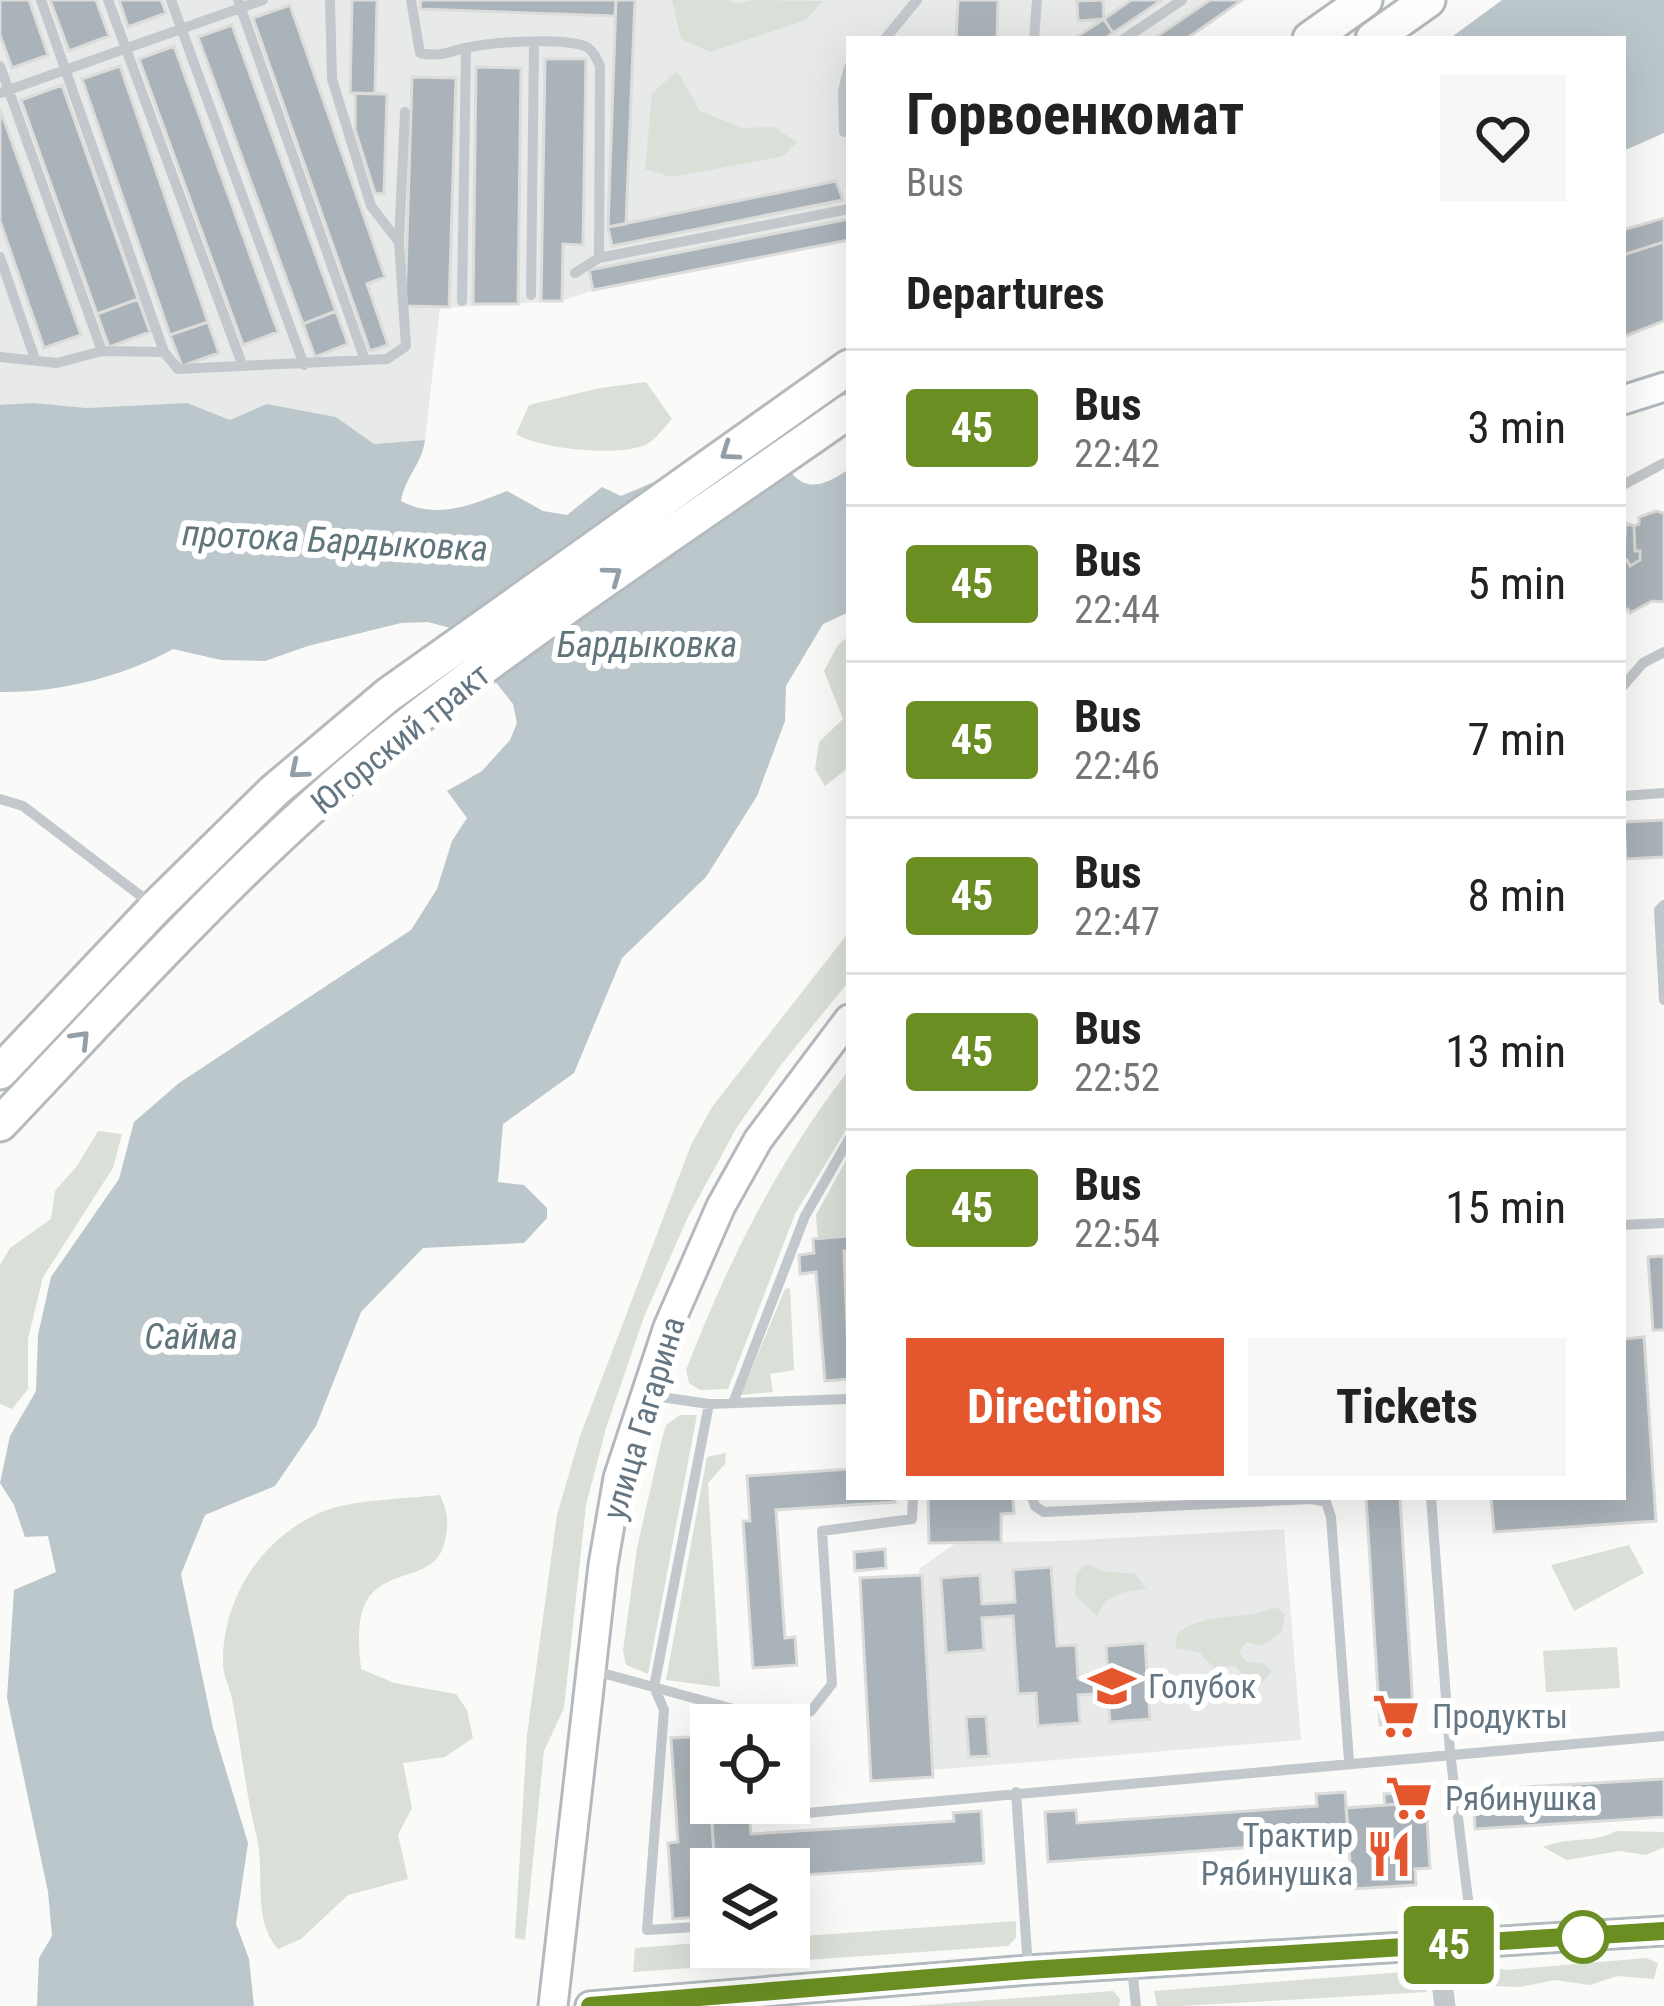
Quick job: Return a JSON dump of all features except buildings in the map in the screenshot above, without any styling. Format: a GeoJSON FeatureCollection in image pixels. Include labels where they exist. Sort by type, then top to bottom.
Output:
{"type":"FeatureCollection","features":[{"type":"Feature","properties":{"kind":"main road"},"geometry":{"type":"LineString","coordinates":[[1314,36],[1365,0]]}},
{"type":"Feature","properties":{"kind":"main road"},"geometry":{"type":"LineString","coordinates":[[1377,36],[1427,0]]}},
{"type":"Feature","properties":{"kind":"main road","name":"Югорский тракт"},"geometry":{"type":"LineString","coordinates":[[0,1072],[274,791],[388,694],[837,375]]}},
{"type":"Feature","properties":{"kind":"main road"},"geometry":{"type":"LineString","coordinates":[[1626,399],[1664,387]]}},
{"type":"Feature","properties":{"kind":"main road","name":"Югорский тракт"},"geometry":{"type":"LineString","coordinates":[[0,1124],[179,932],[417,718],[846,413]]}},
{"type":"Feature","properties":{"kind":"main road","name":"улица Гагарина"},"geometry":{"type":"LineString","coordinates":[[553,2006],[603,1565],[618,1478],[643,1395],[722,1205],[758,1140],[846,1023]]}},
{"type":"Feature","properties":{"kind":"main road"},"geometry":{"type":"LineString","coordinates":[[590,2006],[1028,1970],[1664,1931]]}},
{"type":"Feature","properties":{"kind":"street"},"geometry":{"type":"LineString","coordinates":[[1437,1945],[1445,2006]]}},
{"type":"Feature","properties":{"kind":"lane"},"geometry":{"type":"LineString","coordinates":[[41,0],[164,352],[178,369],[387,359],[406,346],[399,242],[404,112]]}},
{"type":"Feature","properties":{"kind":"lane"},"geometry":{"type":"LineString","coordinates":[[109,0],[242,364]]}},
{"type":"Feature","properties":{"kind":"lane"},"geometry":{"type":"LineString","coordinates":[[171,0],[304,365]]}},
{"type":"Feature","properties":{"kind":"lane"},"geometry":{"type":"LineString","coordinates":[[4,92],[263,0]]}},
{"type":"Feature","properties":{"kind":"lane"},"geometry":{"type":"LineString","coordinates":[[330,0],[332,79],[371,206],[399,242]]}},
{"type":"Feature","properties":{"kind":"lane"},"geometry":{"type":"LineString","coordinates":[[411,0],[420,53],[441,57],[466,48],[534,44],[583,45],[594,52],[600,66],[599,258]]}},
{"type":"Feature","properties":{"kind":"lane"},"geometry":{"type":"LineString","coordinates":[[887,36],[917,0]]}},
{"type":"Feature","properties":{"kind":"lane"},"geometry":{"type":"LineString","coordinates":[[1034,36],[1037,0]]}},
{"type":"Feature","properties":{"kind":"lane"},"geometry":{"type":"LineString","coordinates":[[1128,36],[1182,0]]}},
{"type":"Feature","properties":{"kind":"lane"},"geometry":{"type":"LineString","coordinates":[[240,5],[365,360]]}},
{"type":"Feature","properties":{"kind":"lane"},"geometry":{"type":"LineString","coordinates":[[531,296],[534,44]]}},
{"type":"Feature","properties":{"kind":"lane"},"geometry":{"type":"LineString","coordinates":[[462,301],[466,48]]}},
{"type":"Feature","properties":{"kind":"lane"},"geometry":{"type":"LineString","coordinates":[[0,66],[4,92],[102,351]]}},
{"type":"Feature","properties":{"kind":"lane"},"geometry":{"type":"LineString","coordinates":[[844,132],[846,79]]}},
{"type":"Feature","properties":{"kind":"lane"},"geometry":{"type":"LineString","coordinates":[[574,273],[599,258],[846,210]]}},
{"type":"Feature","properties":{"kind":"lane"},"geometry":{"type":"LineString","coordinates":[[0,257],[35,359]]}},
{"type":"Feature","properties":{"kind":"lane"},"geometry":{"type":"LineString","coordinates":[[0,357],[57,363],[102,351],[164,352]]}},
{"type":"Feature","properties":{"kind":"lane"},"geometry":{"type":"LineString","coordinates":[[1626,483],[1664,463]]}},
{"type":"Feature","properties":{"kind":"lane"},"geometry":{"type":"LineString","coordinates":[[1626,683],[1643,663],[1664,652]]}},
{"type":"Feature","properties":{"kind":"lane"},"geometry":{"type":"LineString","coordinates":[[1626,796],[1664,793]]}},
{"type":"Feature","properties":{"kind":"lane"},"geometry":{"type":"LineString","coordinates":[[0,799],[23,806],[156,907]]}},
{"type":"Feature","properties":{"kind":"lane"},"geometry":{"type":"LineString","coordinates":[[1664,905],[1659,910],[1664,1000]]}},
{"type":"Feature","properties":{"kind":"lane"},"geometry":{"type":"LineString","coordinates":[[733,1403],[805,1216],[846,1143]]}},
{"type":"Feature","properties":{"kind":"lane"},"geometry":{"type":"LineString","coordinates":[[1626,1225],[1664,1223]]}},
{"type":"Feature","properties":{"kind":"lane"},"geometry":{"type":"LineString","coordinates":[[643,1395],[709,1404],[846,1399]]}},
{"type":"Feature","properties":{"kind":"lane"},"geometry":{"type":"LineString","coordinates":[[690,1927],[647,1930],[664,1710],[654,1687],[709,1404]]}},
{"type":"Feature","properties":{"kind":"lane"},"geometry":{"type":"LineString","coordinates":[[810,1711],[832,1684],[822,1531],[912,1519],[913,1500]]}},
{"type":"Feature","properties":{"kind":"lane"},"geometry":{"type":"LineString","coordinates":[[1033,1500],[1044,1513],[1293,1500]]}},
{"type":"Feature","properties":{"kind":"lane"},"geometry":{"type":"LineString","coordinates":[[1317,1500],[1326,1502],[1331,1517],[1349,1762]]}},
{"type":"Feature","properties":{"kind":"lane"},"geometry":{"type":"LineString","coordinates":[[1430,1500],[1450,1752],[1474,1943]]}},
{"type":"Feature","properties":{"kind":"lane"},"geometry":{"type":"LineString","coordinates":[[592,1670],[714,1704]]}},
{"type":"Feature","properties":{"kind":"lane"},"geometry":{"type":"LineString","coordinates":[[810,1813],[1664,1736]]}},
{"type":"Feature","properties":{"kind":"lane"},"geometry":{"type":"LineString","coordinates":[[1016,1792],[1028,1970]]}},
{"type":"Feature","properties":{"kind":"lane"},"geometry":{"type":"LineString","coordinates":[[1132,1964],[1136,2006]]}},
{"type":"Feature","properties":{"kind":"shaded area"},"geometry":{"type":"Polygon","coordinates":[[[0,0],[1242,0],[1190,36],[846,36],[846,241],[593,290],[562,301],[440,308],[425,440],[374,444],[336,417],[267,404],[230,421],[187,403],[86,408],[0,405],[0,0]]]}},
{"type":"Feature","properties":{"kind":"shaded area"},"geometry":{"type":"Polygon","coordinates":[[[672,0],[823,1],[806,20],[710,52],[681,39],[672,0]]]}},
{"type":"Feature","properties":{"kind":"shaded area"},"geometry":{"type":"Polygon","coordinates":[[[677,71],[700,111],[743,128],[774,127],[797,142],[783,156],[672,177],[645,169],[652,93],[677,71]]]}},
{"type":"Feature","properties":{"kind":"shaded area"},"geometry":{"type":"Polygon","coordinates":[[[646,382],[672,419],[645,445],[579,450],[516,434],[529,405],[646,382]]]}},
{"type":"Feature","properties":{"kind":"shaded area"},"geometry":{"type":"Polygon","coordinates":[[[846,638],[846,769],[825,786],[815,769],[819,742],[843,719],[824,671],[846,638]]]}},
{"type":"Feature","properties":{"kind":"shaded area"},"geometry":{"type":"Polygon","coordinates":[[[846,936],[846,985],[737,1127],[687,1219],[644,1317],[606,1428],[586,1505],[564,1708],[544,1751],[525,1940],[515,1938],[527,1735],[557,1515],[580,1436],[691,1145],[712,1107],[846,936]]]}},
{"type":"Feature","properties":{"kind":"shaded area"},"geometry":{"type":"Polygon","coordinates":[[[846,1074],[846,1130],[795,1214],[728,1389],[700,1390],[689,1383],[686,1370],[719,1290],[777,1177],[846,1074]]]}},
{"type":"Feature","properties":{"kind":"shaded area"},"geometry":{"type":"Polygon","coordinates":[[[98,1131],[122,1134],[113,1168],[43,1277],[28,1339],[28,1389],[12,1409],[0,1404],[0,1265],[10,1248],[51,1219],[55,1191],[98,1131]]]}},
{"type":"Feature","properties":{"kind":"shaded area"},"geometry":{"type":"Polygon","coordinates":[[[846,1160],[846,1236],[818,1239],[816,1215],[846,1160]]]}},
{"type":"Feature","properties":{"kind":"shaded area"},"geometry":{"type":"Polygon","coordinates":[[[790,1288],[794,1370],[770,1374],[773,1392],[741,1395],[785,1289],[790,1288]]]}},
{"type":"Feature","properties":{"kind":"shaded area"},"geometry":{"type":"Polygon","coordinates":[[[680,1415],[697,1415],[648,1674],[626,1665],[623,1651],[637,1548],[660,1447],[666,1425],[680,1415]]]}},
{"type":"Feature","properties":{"kind":"shaded area"},"geometry":{"type":"Polygon","coordinates":[[[726,1453],[725,1464],[708,1483],[720,1687],[666,1680],[707,1457],[726,1453]]]}},
{"type":"Feature","properties":{"kind":"shaded area"},"geometry":{"type":"Polygon","coordinates":[[[440,1495],[447,1523],[440,1554],[421,1569],[386,1583],[366,1602],[359,1626],[361,1669],[394,1683],[456,1694],[467,1710],[473,1738],[445,1757],[403,1763],[412,1808],[398,1835],[408,1879],[348,1895],[301,1939],[278,1949],[265,1924],[259,1848],[223,1668],[238,1593],[281,1537],[322,1512],[349,1504],[440,1495]]]}},
{"type":"Feature","properties":{"kind":"shaded area","name":"Голубок"},"geometry":{"type":"Polygon","coordinates":[[[1284,1529],[1301,1740],[932,1770],[919,1569],[956,1543],[1284,1529]]]}},
{"type":"Feature","properties":{"kind":"shaded area"},"geometry":{"type":"Polygon","coordinates":[[[1629,1545],[1644,1573],[1574,1611],[1551,1565],[1629,1545]]]}},
{"type":"Feature","properties":{"kind":"shaded area"},"geometry":{"type":"Polygon","coordinates":[[[1087,1564],[1101,1571],[1135,1574],[1146,1589],[1117,1595],[1097,1616],[1075,1595],[1076,1574],[1087,1564]]]}},
{"type":"Feature","properties":{"kind":"shaded area"},"geometry":{"type":"Polygon","coordinates":[[[1277,1607],[1285,1615],[1282,1631],[1262,1646],[1247,1642],[1239,1651],[1246,1662],[1262,1663],[1272,1670],[1262,1683],[1247,1679],[1235,1666],[1213,1667],[1199,1652],[1176,1648],[1177,1634],[1199,1622],[1277,1607]]]}},
{"type":"Feature","properties":{"kind":"shaded area"},"geometry":{"type":"Polygon","coordinates":[[[1617,1647],[1620,1688],[1546,1692],[1543,1651],[1617,1647]]]}},
{"type":"Feature","properties":{"kind":"shaded area"},"geometry":{"type":"Polygon","coordinates":[[[1616,1831],[1664,1832],[1664,1847],[1646,1855],[1619,1851],[1567,1860],[1543,1847],[1599,1837],[1616,1831]]]}},
{"type":"Feature","properties":{"kind":"shaded area"},"geometry":{"type":"Polygon","coordinates":[[[1016,1921],[1016,1938],[1008,1946],[810,1960],[810,1936],[1016,1921]]]}},
{"type":"Feature","properties":{"kind":"shaded area"},"geometry":{"type":"Polygon","coordinates":[[[690,1944],[691,1968],[633,1972],[635,1948],[690,1944]]]}},
{"type":"Feature","properties":{"kind":"shaded area"},"geometry":{"type":"Polygon","coordinates":[[[1646,1958],[1658,1963],[1654,1979],[1617,1976],[1590,1985],[1555,1980],[1520,1987],[1492,1986],[1490,1967],[1506,1970],[1646,1958]]]}},
{"type":"Feature","properties":{"kind":"shaded area"},"geometry":{"type":"Polygon","coordinates":[[[1416,1971],[1431,1978],[1426,1992],[1157,2006],[1154,1991],[1416,1971]]]}},
{"type":"Feature","properties":{"kind":"shaded area"},"geometry":{"type":"Polygon","coordinates":[[[1113,1991],[1119,2006],[910,2006],[1113,1991]]]}},
{"type":"Feature","properties":{"kind":"water"},"geometry":{"type":"Polygon","coordinates":[[[1502,0],[1664,0],[1664,133],[1626,150],[1626,36],[1453,36],[1502,0]]]}},
{"type":"Feature","properties":{"kind":"water"},"geometry":{"type":"Polygon","coordinates":[[[187,403],[230,420],[267,404],[336,417],[374,444],[425,440],[401,501],[427,509],[467,505],[507,491],[543,511],[567,515],[602,487],[621,496],[694,465],[771,444],[803,482],[822,483],[846,471],[846,613],[823,624],[786,686],[785,721],[757,796],[706,877],[622,958],[574,1073],[503,1124],[498,1182],[524,1185],[547,1208],[547,1218],[524,1243],[423,1248],[361,1312],[316,1426],[275,1486],[205,1515],[181,1574],[213,1728],[248,1843],[236,1924],[249,1959],[254,2006],[37,2006],[39,1958],[52,1936],[48,1892],[7,1698],[14,1590],[56,1572],[48,1536],[25,1537],[0,1483],[10,1436],[36,1391],[38,1335],[51,1277],[119,1179],[134,1122],[179,1083],[411,930],[437,889],[452,841],[467,818],[447,791],[482,771],[510,740],[517,723],[513,704],[454,629],[428,622],[401,623],[265,661],[221,660],[173,649],[89,681],[0,692],[0,405],[86,408],[187,403]]]}},
{"type":"Feature","properties":{"kind":"bus line","name":"45"},"geometry":{"type":"LineString","coordinates":[[590,2006],[1028,1970],[1664,1931]]}},
{"type":"Feature","properties":{"kind":"place","name":"Голубок"},"geometry":{"type":"Point","coordinates":[1112,1686]}},
{"type":"Feature","properties":{"kind":"place","name":"Продукты"},"geometry":{"type":"Point","coordinates":[1396,1716]}},
{"type":"Feature","properties":{"kind":"place","name":"Рябинушка"},"geometry":{"type":"Point","coordinates":[1409,1798]}},
{"type":"Feature","properties":{"kind":"place","name":"Трактир Рябинушка"},"geometry":{"type":"Point","coordinates":[1389,1854]}},
{"type":"Feature","properties":{"kind":"water label","name":"протока Бардыковка"},"geometry":{"type":"Point","coordinates":[335,540]}},
{"type":"Feature","properties":{"kind":"water label","name":"Бардыковка"},"geometry":{"type":"Point","coordinates":[647,644]}},
{"type":"Feature","properties":{"kind":"water label","name":"Сайма"},"geometry":{"type":"Point","coordinates":[191,1336]}}]}
